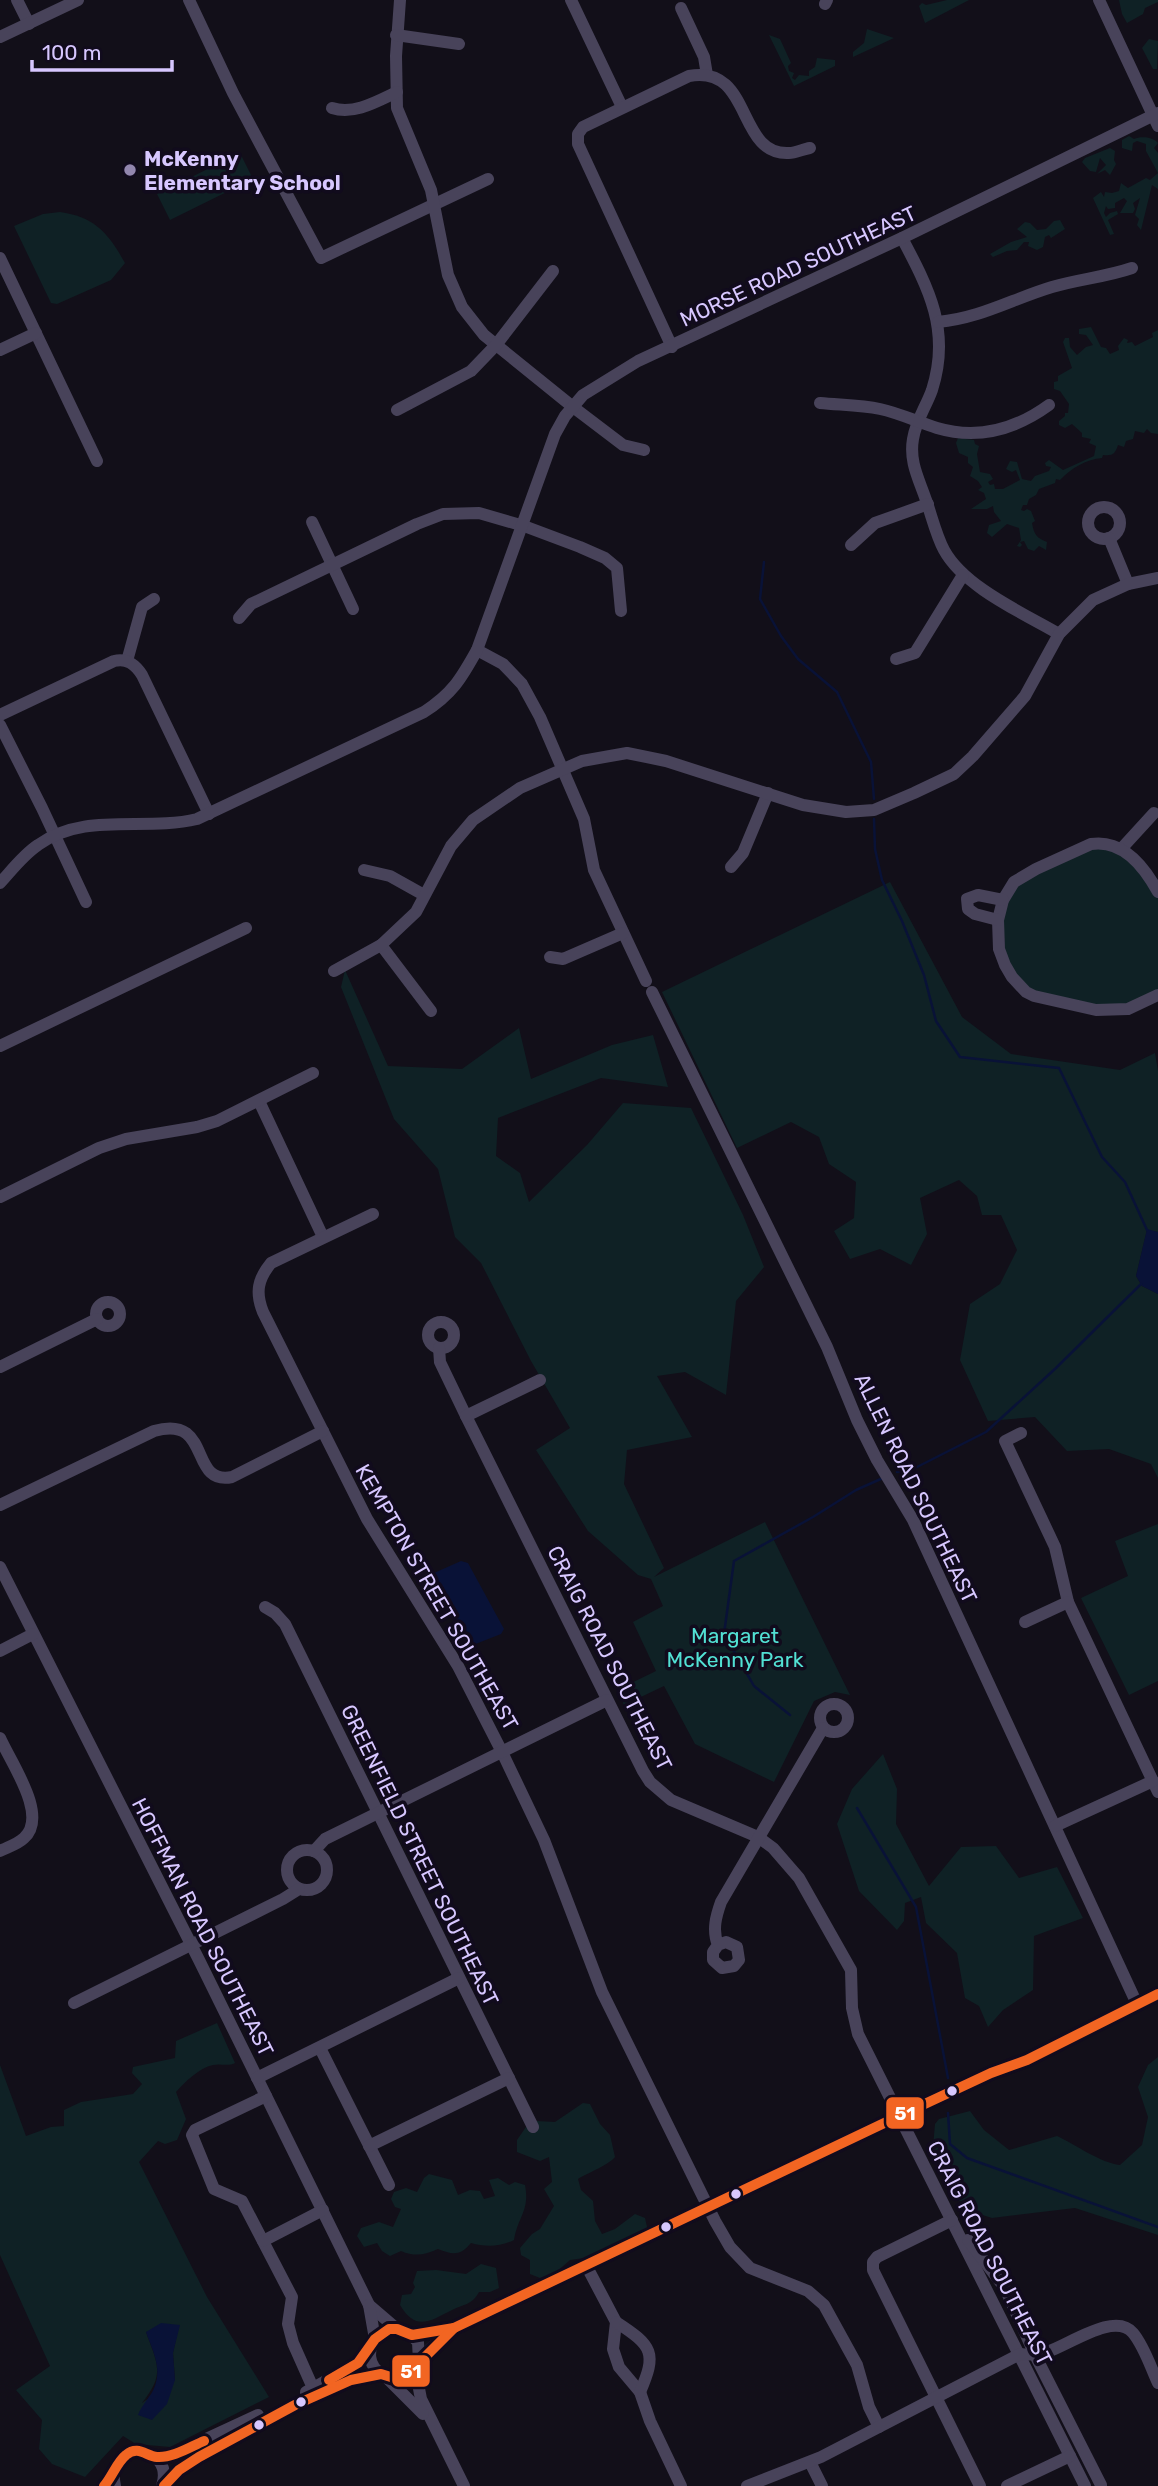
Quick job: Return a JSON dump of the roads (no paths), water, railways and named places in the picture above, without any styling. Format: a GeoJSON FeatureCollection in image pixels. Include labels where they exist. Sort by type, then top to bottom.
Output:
{"type":"FeatureCollection","features":[{"type":"Feature","properties":{"kind":"street"},"geometry":{"type":"LineString","coordinates":[[18,0],[29,24]]}},
{"type":"Feature","properties":{"kind":"street"},"geometry":{"type":"LineString","coordinates":[[0,37],[78,0]]}},
{"type":"Feature","properties":{"kind":"street"},"geometry":{"type":"LineString","coordinates":[[189,0],[233,93],[321,258],[488,179]]}},
{"type":"Feature","properties":{"kind":"street"},"geometry":{"type":"LineString","coordinates":[[400,0],[396,35],[397,107],[435,204],[453,291],[472,321],[495,345],[623,445],[644,450]]}},
{"type":"Feature","properties":{"kind":"street"},"geometry":{"type":"LineString","coordinates":[[571,0],[621,107],[689,76],[707,75],[728,85],[753,130],[766,146],[789,153],[810,148]]}},
{"type":"Feature","properties":{"kind":"street"},"geometry":{"type":"LineString","coordinates":[[1100,0],[1156,118]]}},
{"type":"Feature","properties":{"kind":"street"},"geometry":{"type":"LineString","coordinates":[[681,8],[704,57],[707,75]]}},
{"type":"Feature","properties":{"kind":"street"},"geometry":{"type":"LineString","coordinates":[[396,35],[459,44]]}},
{"type":"Feature","properties":{"kind":"street"},"geometry":{"type":"LineString","coordinates":[[332,108],[344,112],[397,92]]}},
{"type":"Feature","properties":{"kind":"street","name":"MORSE ROAD SOUTHEAST"},"geometry":{"type":"LineString","coordinates":[[621,107],[583,127],[578,134],[578,144],[672,347],[1156,118]]}},
{"type":"Feature","properties":{"kind":"street"},"geometry":{"type":"LineString","coordinates":[[902,238],[926,284],[938,322],[940,340],[937,369],[927,402],[917,421],[912,456],[918,482],[944,550],[963,575],[979,587],[1059,634]]}},
{"type":"Feature","properties":{"kind":"street"},"geometry":{"type":"LineString","coordinates":[[0,258],[97,461]]}},
{"type":"Feature","properties":{"kind":"street"},"geometry":{"type":"LineString","coordinates":[[938,322],[980,315],[1049,288],[1072,281],[1109,276],[1132,268]]}},
{"type":"Feature","properties":{"kind":"street"},"geometry":{"type":"LineString","coordinates":[[397,410],[471,370],[495,345],[553,271]]}},
{"type":"Feature","properties":{"kind":"street"},"geometry":{"type":"LineString","coordinates":[[0,350],[36,333]]}},
{"type":"Feature","properties":{"kind":"street"},"geometry":{"type":"LineString","coordinates":[[0,883],[25,855],[54,835],[85,826],[179,823],[209,814],[424,712],[449,694],[477,650],[524,526],[551,444],[565,416],[583,395],[638,361],[672,347]]}},
{"type":"Feature","properties":{"kind":"street"},"geometry":{"type":"LineString","coordinates":[[820,403],[880,409],[944,430],[982,433],[1017,424],[1049,405]]}},
{"type":"Feature","properties":{"kind":"street"},"geometry":{"type":"LineString","coordinates":[[851,545],[875,523],[928,504]]}},
{"type":"Feature","properties":{"kind":"street"},"geometry":{"type":"LineString","coordinates":[[239,618],[251,604],[417,524],[456,512],[479,513],[524,526],[605,558],[617,568],[621,611]]}},
{"type":"Feature","properties":{"kind":"street"},"geometry":{"type":"LineString","coordinates":[[312,522],[353,609]]}},
{"type":"Feature","properties":{"kind":"street"},"geometry":{"type":"LineString","coordinates":[[1109,538],[1128,584]]}},
{"type":"Feature","properties":{"kind":"street"},"geometry":{"type":"LineString","coordinates":[[896,659],[915,653],[963,575]]}},
{"type":"Feature","properties":{"kind":"street"},"geometry":{"type":"LineString","coordinates":[[334,971],[381,945],[416,912],[451,846],[472,820],[520,788],[603,755],[626,754],[666,761],[803,805],[859,812],[893,803],[954,774],[1025,696],[1059,634],[1093,600],[1128,584],[1158,578]]}},
{"type":"Feature","properties":{"kind":"street"},"geometry":{"type":"LineString","coordinates":[[128,661],[142,607],[155,599]]}},
{"type":"Feature","properties":{"kind":"street","name":"ALLEN ROAD SOUTHEAST"},"geometry":{"type":"LineString","coordinates":[[477,650],[503,664],[522,684],[584,819],[594,870],[623,933],[827,1347],[857,1420],[913,1520],[1137,2004]]}},
{"type":"Feature","properties":{"kind":"street"},"geometry":{"type":"LineString","coordinates":[[0,715],[114,661],[128,661],[142,675],[209,814]]}},
{"type":"Feature","properties":{"kind":"street"},"geometry":{"type":"LineString","coordinates":[[0,725],[86,902]]}},
{"type":"Feature","properties":{"kind":"street"},"geometry":{"type":"LineString","coordinates":[[731,867],[743,853],[768,793]]}},
{"type":"Feature","properties":{"kind":"street"},"geometry":{"type":"LineString","coordinates":[[1122,848],[1154,813]]}},
{"type":"Feature","properties":{"kind":"street"},"geometry":{"type":"LineString","coordinates":[[1158,892],[1145,872],[1122,848],[1100,842],[1023,876],[1014,883],[1003,900],[998,920],[999,949],[1005,965],[1021,988],[1034,996],[1096,1010],[1115,1011],[1128,1009],[1158,995]]}},
{"type":"Feature","properties":{"kind":"street"},"geometry":{"type":"LineString","coordinates":[[364,870],[390,876],[424,895]]}},
{"type":"Feature","properties":{"kind":"street"},"geometry":{"type":"LineString","coordinates":[[998,920],[972,912],[968,909],[967,899],[978,895],[1003,900]]}},
{"type":"Feature","properties":{"kind":"street"},"geometry":{"type":"LineString","coordinates":[[0,1046],[246,929]]}},
{"type":"Feature","properties":{"kind":"street"},"geometry":{"type":"LineString","coordinates":[[550,957],[563,959],[623,933]]}},
{"type":"Feature","properties":{"kind":"street"},"geometry":{"type":"LineString","coordinates":[[381,945],[431,1011]]}},
{"type":"Feature","properties":{"kind":"street"},"geometry":{"type":"LineString","coordinates":[[0,1197],[99,1148],[155,1133],[197,1128],[217,1121],[313,1073]]}},
{"type":"Feature","properties":{"kind":"street"},"geometry":{"type":"LineString","coordinates":[[259,1101],[323,1237]]}},
{"type":"Feature","properties":{"kind":"street","name":"KEMPTON STREET SOUTHEAST"},"geometry":{"type":"LineString","coordinates":[[373,1214],[271,1263],[261,1275],[258,1287],[258,1300],[263,1312],[367,1519],[458,1666],[502,1752],[544,1840],[602,1992],[730,2247],[750,2268],[808,2291],[824,2305],[857,2365],[869,2407],[879,2427]]}},
{"type":"Feature","properties":{"kind":"street"},"geometry":{"type":"LineString","coordinates":[[0,1367],[97,1319]]}},
{"type":"Feature","properties":{"kind":"street","name":"CRAIG ROAD SOUTHEAST"},"geometry":{"type":"LineString","coordinates":[[439,1348],[440,1362],[643,1772],[660,1792],[682,1807],[758,1837],[773,1848],[799,1878],[848,1961],[853,1979],[854,2021],[1085,2486]]}},
{"type":"Feature","properties":{"kind":"street"},"geometry":{"type":"LineString","coordinates":[[466,1416],[540,1380]]}},
{"type":"Feature","properties":{"kind":"street"},"geometry":{"type":"LineString","coordinates":[[0,1505],[154,1431],[169,1427],[186,1432],[209,1471],[224,1478],[323,1431]]}},
{"type":"Feature","properties":{"kind":"street"},"geometry":{"type":"LineString","coordinates":[[1021,1433],[1005,1441],[1055,1547],[1068,1602],[1155,1787],[1055,1826]]}},
{"type":"Feature","properties":{"kind":"street","name":"HOFFMAN ROAD SOUTHEAST"},"geometry":{"type":"LineString","coordinates":[[0,1567],[369,2305],[373,2343]]}},
{"type":"Feature","properties":{"kind":"street"},"geometry":{"type":"LineString","coordinates":[[1025,1622],[1068,1602]]}},
{"type":"Feature","properties":{"kind":"street","name":"GREENFIELD STREET SOUTHEAST"},"geometry":{"type":"LineString","coordinates":[[265,1607],[275,1613],[285,1625],[533,2127]]}},
{"type":"Feature","properties":{"kind":"street"},"geometry":{"type":"LineString","coordinates":[[0,1651],[33,1634]]}},
{"type":"Feature","properties":{"kind":"street"},"geometry":{"type":"LineString","coordinates":[[314,1851],[325,1839],[607,1700]]}},
{"type":"Feature","properties":{"kind":"street"},"geometry":{"type":"LineString","coordinates":[[718,1945],[715,1923],[721,1902],[823,1728]]}},
{"type":"Feature","properties":{"kind":"street"},"geometry":{"type":"LineString","coordinates":[[0,1738],[35,1816],[33,1827],[24,1839],[0,1851]]}},
{"type":"Feature","properties":{"kind":"street"},"geometry":{"type":"LineString","coordinates":[[75,2003],[299,1889],[315,1889],[326,1877],[326,1862],[314,1851],[298,1851],[287,1862],[288,1878],[299,1889]]}},
{"type":"Feature","properties":{"kind":"street"},"geometry":{"type":"LineString","coordinates":[[257,2078],[459,1978]]}},
{"type":"Feature","properties":{"kind":"street"},"geometry":{"type":"LineString","coordinates":[[156,2458],[195,2445],[313,2388],[358,2363],[373,2343],[389,2329],[412,2335],[454,2328],[899,2116],[991,2073],[1027,2060],[1158,1994]]}},
{"type":"Feature","properties":{"kind":"street"},"geometry":{"type":"LineString","coordinates":[[320,2048],[388,2185]]}},
{"type":"Feature","properties":{"kind":"street"},"geometry":{"type":"LineString","coordinates":[[369,2146],[509,2078]]}},
{"type":"Feature","properties":{"kind":"street"},"geometry":{"type":"LineString","coordinates":[[266,2095],[195,2130],[191,2135],[214,2189],[242,2200],[292,2297],[288,2324],[293,2343],[313,2388]]}},
{"type":"Feature","properties":{"kind":"street"},"geometry":{"type":"LineString","coordinates":[[263,2241],[323,2210]]}},
{"type":"Feature","properties":{"kind":"street"},"geometry":{"type":"LineString","coordinates":[[980,2486],[873,2270],[873,2262],[877,2257],[955,2225],[1005,2288],[1035,2355],[1101,2485]]}},
{"type":"Feature","properties":{"kind":"street"},"geometry":{"type":"LineString","coordinates":[[586,2265],[616,2322],[641,2341],[651,2359],[650,2369],[639,2392]]}},
{"type":"Feature","properties":{"kind":"street","name":"HOFFMAN ROAD SOUTHEAST"},"geometry":{"type":"LineString","coordinates":[[369,2305],[397,2329]]}},
{"type":"Feature","properties":{"kind":"street"},"geometry":{"type":"LineString","coordinates":[[616,2322],[613,2349],[619,2367],[639,2392],[681,2486]]}},
{"type":"Feature","properties":{"kind":"street"},"geometry":{"type":"LineString","coordinates":[[747,2486],[767,2476],[810,2462],[1020,2354],[1035,2355],[1048,2351],[1110,2325],[1124,2326],[1133,2333],[1158,2383]]}},
{"type":"Feature","properties":{"kind":"street"},"geometry":{"type":"LineString","coordinates":[[163,2486],[190,2463],[251,2427],[351,2380],[383,2375],[394,2378],[406,2376],[454,2328]]}},
{"type":"Feature","properties":{"kind":"street"},"geometry":{"type":"LineString","coordinates":[[412,2335],[419,2348],[417,2365],[421,2399],[464,2486]]}},
{"type":"Feature","properties":{"kind":"street"},"geometry":{"type":"LineString","coordinates":[[373,2343],[372,2362],[409,2397],[433,2425]]}},
{"type":"Feature","properties":{"kind":"street"},"geometry":{"type":"LineString","coordinates":[[111,2483],[120,2459],[128,2453],[138,2451],[148,2452],[156,2458],[164,2473],[163,2486]]}},
{"type":"Feature","properties":{"kind":"street"},"geometry":{"type":"LineString","coordinates":[[1007,2486],[1070,2456]]}},
{"type":"Feature","properties":{"kind":"street"},"geometry":{"type":"LineString","coordinates":[[810,2462],[821,2486]]}},
{"type":"Feature","properties":{"kind":"water"},"geometry":{"type":"Polygon","coordinates":[[[1147,1229],[1158,1232],[1158,1294],[1142,1286],[1136,1276],[1147,1229]]]}},
{"type":"Feature","properties":{"kind":"water"},"geometry":{"type":"Polygon","coordinates":[[[461,1561],[468,1563],[504,1629],[501,1634],[473,1645],[465,1642],[433,1580],[434,1573],[461,1561]]]}},
{"type":"Feature","properties":{"kind":"water"},"geometry":{"type":"Polygon","coordinates":[[[161,2323],[180,2325],[173,2353],[175,2380],[167,2404],[152,2420],[138,2415],[157,2379],[155,2358],[146,2332],[161,2323]]]}},
{"type":"Feature","properties":{"kind":"waterway"},"geometry":{"type":"LineString","coordinates":[[764,562],[760,599],[798,659],[837,692],[871,762],[874,799]]}},
{"type":"Feature","properties":{"kind":"waterway"},"geometry":{"type":"LineString","coordinates":[[874,819],[875,849],[882,880],[924,975],[936,1021],[960,1057],[1059,1068],[1102,1157],[1125,1182],[1147,1230]]}},
{"type":"Feature","properties":{"kind":"waterway"},"geometry":{"type":"LineString","coordinates":[[897,1472],[915,1468],[986,1432],[1141,1284]]}},
{"type":"Feature","properties":{"kind":"waterway"},"geometry":{"type":"LineString","coordinates":[[790,1715],[754,1686],[724,1634],[734,1561],[856,1490],[883,1478]]}},
{"type":"Feature","properties":{"kind":"waterway"},"geometry":{"type":"LineString","coordinates":[[857,1808],[916,1907],[948,2078]]}},
{"type":"Feature","properties":{"kind":"waterway"},"geometry":{"type":"LineString","coordinates":[[948,2113],[950,2144],[967,2158],[1158,2227]]}},
{"type":"Feature","properties":{"kind":"place","name":"McKenny Elementary School"},"geometry":{"type":"Point","coordinates":[130,170]}},
{"type":"Feature","properties":{"kind":"park label","name":"Margaret McKenny Park"},"geometry":{"type":"Point","coordinates":[735,1647]}}]}
